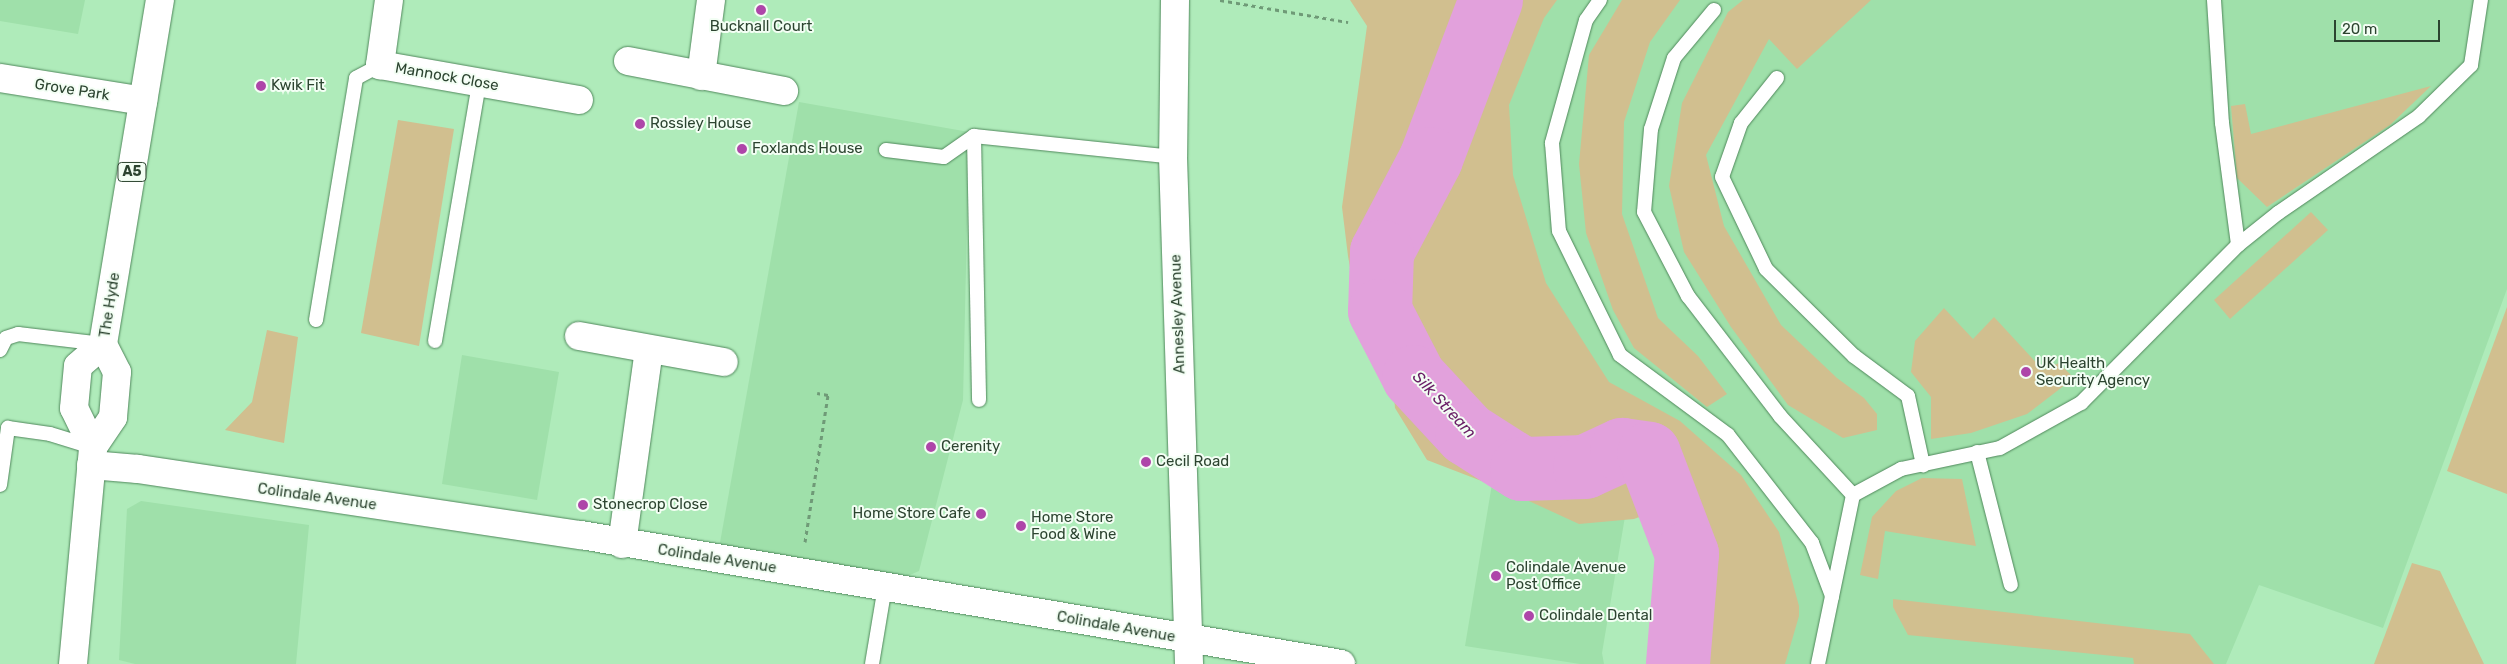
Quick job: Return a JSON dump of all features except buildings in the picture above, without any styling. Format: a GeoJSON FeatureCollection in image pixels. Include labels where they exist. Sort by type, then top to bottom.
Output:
{"type":"FeatureCollection","features":[{"type":"Feature","properties":{"kind":"street","name":"The Hyde"},"geometry":{"type":"LineString","coordinates":[[73,664],[92,456],[113,417],[117,372],[103,344],[160,0]]}},
{"type":"Feature","properties":{"kind":"street","name":"Mannock Close"},"geometry":{"type":"LineString","coordinates":[[388,0],[380,65],[579,100]]}},
{"type":"Feature","properties":{"kind":"street"},"geometry":{"type":"LineString","coordinates":[[701,76],[711,0]]}},
{"type":"Feature","properties":{"kind":"street","name":"Annesley Avenue"},"geometry":{"type":"LineString","coordinates":[[1170,1],[1173,157],[1189,652]]}},
{"type":"Feature","properties":{"kind":"street"},"geometry":{"type":"LineString","coordinates":[[628,62],[784,92]]}},
{"type":"Feature","properties":{"kind":"street","name":"Grove Park"},"geometry":{"type":"LineString","coordinates":[[0,78],[143,101]]}},
{"type":"Feature","properties":{"kind":"street"},"geometry":{"type":"LineString","coordinates":[[579,336],[724,362]]}},
{"type":"Feature","properties":{"kind":"street"},"geometry":{"type":"LineString","coordinates":[[92,456],[74,408],[74,400],[78,366],[103,344]]}},
{"type":"Feature","properties":{"kind":"street"},"geometry":{"type":"LineString","coordinates":[[622,544],[649,350]]}},
{"type":"Feature","properties":{"kind":"street","name":"Colindale Avenue"},"geometry":{"type":"LineString","coordinates":[[92,456],[138,469],[885,586],[1189,652],[1341,664]]}},
{"type":"Feature","properties":{"kind":"lane"},"geometry":{"type":"LineString","coordinates":[[1600,0],[1586,20],[1552,143],[1559,231],[1620,355],[1728,435],[1812,543],[1833,597]]}},
{"type":"Feature","properties":{"kind":"lane"},"geometry":{"type":"LineString","coordinates":[[2214,0],[2222,123],[2238,245]]}},
{"type":"Feature","properties":{"kind":"lane"},"geometry":{"type":"LineString","coordinates":[[1853,495],[1901,469],[2000,448],[2081,403],[2238,245],[2278,213],[2419,116],[2471,66],[2481,0]]}},
{"type":"Feature","properties":{"kind":"lane"},"geometry":{"type":"LineString","coordinates":[[1714,10],[1674,58],[1651,129],[1644,212],[1688,296],[1780,416],[1853,495]]}},
{"type":"Feature","properties":{"kind":"lane"},"geometry":{"type":"LineString","coordinates":[[316,320],[356,78],[380,65]]}},
{"type":"Feature","properties":{"kind":"lane"},"geometry":{"type":"LineString","coordinates":[[1777,78],[1741,124],[1722,177],[1766,269],[1854,356],[1908,396],[1923,464]]}},
{"type":"Feature","properties":{"kind":"lane"},"geometry":{"type":"LineString","coordinates":[[436,341],[480,83]]}},
{"type":"Feature","properties":{"kind":"lane"},"geometry":{"type":"LineString","coordinates":[[974,136],[979,400]]}},
{"type":"Feature","properties":{"kind":"lane"},"geometry":{"type":"LineString","coordinates":[[886,150],[944,157],[974,136],[1173,157]]}},
{"type":"Feature","properties":{"kind":"lane"},"geometry":{"type":"LineString","coordinates":[[0,350],[6,338],[18,334],[103,344]]}},
{"type":"Feature","properties":{"kind":"lane"},"geometry":{"type":"LineString","coordinates":[[0,485],[8,428],[50,434],[92,456]]}},
{"type":"Feature","properties":{"kind":"lane"},"geometry":{"type":"LineString","coordinates":[[1977,452],[2010,585]]}},
{"type":"Feature","properties":{"kind":"lane"},"geometry":{"type":"LineString","coordinates":[[1818,664],[1853,495]]}},
{"type":"Feature","properties":{"kind":"lane"},"geometry":{"type":"LineString","coordinates":[[872,664],[885,586]]}},
{"type":"Feature","properties":{"kind":"path"},"geometry":{"type":"LineString","coordinates":[[1220,0],[1348,22]]}},
{"type":"Feature","properties":{"kind":"path"},"geometry":{"type":"LineString","coordinates":[[800,572],[828,395],[817,393]]}},
{"type":"Feature","properties":{"kind":"shaded area"},"geometry":{"type":"Polygon","coordinates":[[[0,0],[85,0],[78,34],[0,21],[0,0]]]}},
{"type":"Feature","properties":{"kind":"shaded area"},"geometry":{"type":"Polygon","coordinates":[[[1350,0],[1557,0],[1544,18],[1509,105],[1513,175],[1546,283],[1609,382],[1680,421],[1741,475],[1779,532],[1799,606],[1799,616],[1785,664],[1691,664],[1698,592],[1699,540],[1681,502],[1634,519],[1579,524],[1505,490],[1427,460],[1395,408],[1388,326],[1358,312],[1348,256],[1342,207],[1367,26],[1350,0]]]}},
{"type":"Feature","properties":{"kind":"shaded area","name":"UK Health Security Agency"},"geometry":{"type":"Polygon","coordinates":[[[1473,0],[2507,0],[2507,289],[2383,628],[2259,585],[2226,664],[1688,664],[1703,556],[1684,491],[1506,319],[1473,0]]]}},
{"type":"Feature","properties":{"kind":"shaded area"},"geometry":{"type":"Polygon","coordinates":[[[1622,0],[1680,0],[1650,42],[1624,122],[1622,214],[1658,318],[1698,356],[1727,394],[1707,407],[1634,348],[1613,310],[1586,233],[1579,164],[1589,55],[1622,0]]]}},
{"type":"Feature","properties":{"kind":"shaded area"},"geometry":{"type":"Polygon","coordinates":[[[1743,0],[1871,0],[1797,69],[1769,39],[1706,155],[1724,226],[1781,325],[1837,378],[1864,398],[1877,414],[1877,430],[1843,438],[1788,405],[1731,327],[1684,252],[1669,186],[1682,103],[1728,12],[1743,0]]]}},
{"type":"Feature","properties":{"kind":"shaded area"},"geometry":{"type":"Polygon","coordinates":[[[2431,86],[2390,125],[2267,207],[2237,178],[2231,106],[2245,104],[2251,134],[2431,86]]]}},
{"type":"Feature","properties":{"kind":"shaded area"},"geometry":{"type":"Polygon","coordinates":[[[799,102],[969,132],[963,400],[919,571],[885,586],[716,565],[799,102]]]}},
{"type":"Feature","properties":{"kind":"shaded area"},"geometry":{"type":"Polygon","coordinates":[[[398,120],[454,129],[419,346],[361,333],[398,120]]]}},
{"type":"Feature","properties":{"kind":"shaded area"},"geometry":{"type":"Polygon","coordinates":[[[2311,212],[2328,230],[2230,319],[2214,300],[2311,212]]]}},
{"type":"Feature","properties":{"kind":"shaded area"},"geometry":{"type":"Polygon","coordinates":[[[2507,307],[2507,494],[2447,471],[2507,307]]]}},
{"type":"Feature","properties":{"kind":"shaded area"},"geometry":{"type":"Polygon","coordinates":[[[1944,308],[1973,339],[1994,317],[2043,370],[2059,363],[2074,378],[2027,414],[1971,433],[1931,439],[1931,397],[1911,372],[1915,341],[1944,308]]]}},
{"type":"Feature","properties":{"kind":"shaded area"},"geometry":{"type":"Polygon","coordinates":[[[267,330],[298,337],[284,443],[225,430],[252,402],[267,330]]]}},
{"type":"Feature","properties":{"kind":"shaded area"},"geometry":{"type":"Polygon","coordinates":[[[462,355],[559,372],[537,500],[442,484],[462,355]]]}},
{"type":"Feature","properties":{"kind":"shaded area"},"geometry":{"type":"Polygon","coordinates":[[[1503,418],[1630,487],[1602,653],[1604,664],[1580,664],[1465,646],[1503,418]]]}},
{"type":"Feature","properties":{"kind":"shaded area"},"geometry":{"type":"Polygon","coordinates":[[[1922,478],[1962,479],[1976,546],[1885,531],[1878,579],[1860,575],[1872,517],[1896,491],[1922,478]]]}},
{"type":"Feature","properties":{"kind":"shaded area"},"geometry":{"type":"Polygon","coordinates":[[[141,501],[309,525],[296,664],[135,664],[119,660],[127,509],[141,501]]]}},
{"type":"Feature","properties":{"kind":"shaded area"},"geometry":{"type":"Polygon","coordinates":[[[2412,563],[2440,571],[2484,664],[2374,664],[2412,563]]]}},
{"type":"Feature","properties":{"kind":"shaded area"},"geometry":{"type":"Polygon","coordinates":[[[1893,599],[2190,634],[2214,664],[2134,664],[2133,658],[1908,635],[1893,607],[1893,599]]]}},
{"type":"Feature","properties":{"kind":"waterway","name":"Silk Stream"},"geometry":{"type":"LineString","coordinates":[[1491,0],[1431,159],[1382,252],[1380,311],[1414,377],[1467,434],[1522,469],[1585,467],[1622,450],[1649,454],[1687,554],[1678,664]]}},
{"type":"Feature","properties":{"kind":"place","name":"Bucknall Court"},"geometry":{"type":"Point","coordinates":[761,10]}},
{"type":"Feature","properties":{"kind":"place","name":"Kwik Fit"},"geometry":{"type":"Point","coordinates":[261,86]}},
{"type":"Feature","properties":{"kind":"place","name":"Rossley House"},"geometry":{"type":"Point","coordinates":[640,124]}},
{"type":"Feature","properties":{"kind":"place","name":"Foxlands House"},"geometry":{"type":"Point","coordinates":[742,149]}},
{"type":"Feature","properties":{"kind":"place","name":"UK Health Security Agency"},"geometry":{"type":"Point","coordinates":[2026,372]}},
{"type":"Feature","properties":{"kind":"place","name":"Cerenity"},"geometry":{"type":"Point","coordinates":[931,447]}},
{"type":"Feature","properties":{"kind":"place","name":"Cecil Road"},"geometry":{"type":"Point","coordinates":[1146,462]}},
{"type":"Feature","properties":{"kind":"place","name":"Stonecrop Close"},"geometry":{"type":"Point","coordinates":[583,505]}},
{"type":"Feature","properties":{"kind":"place","name":"Home Store Cafe"},"geometry":{"type":"Point","coordinates":[981,514]}},
{"type":"Feature","properties":{"kind":"place","name":"Home Store Food & Wine"},"geometry":{"type":"Point","coordinates":[1021,526]}},
{"type":"Feature","properties":{"kind":"place","name":"Colindale Avenue Post Office"},"geometry":{"type":"Point","coordinates":[1496,576]}},
{"type":"Feature","properties":{"kind":"place","name":"Colindale Dental"},"geometry":{"type":"Point","coordinates":[1529,616]}}]}
